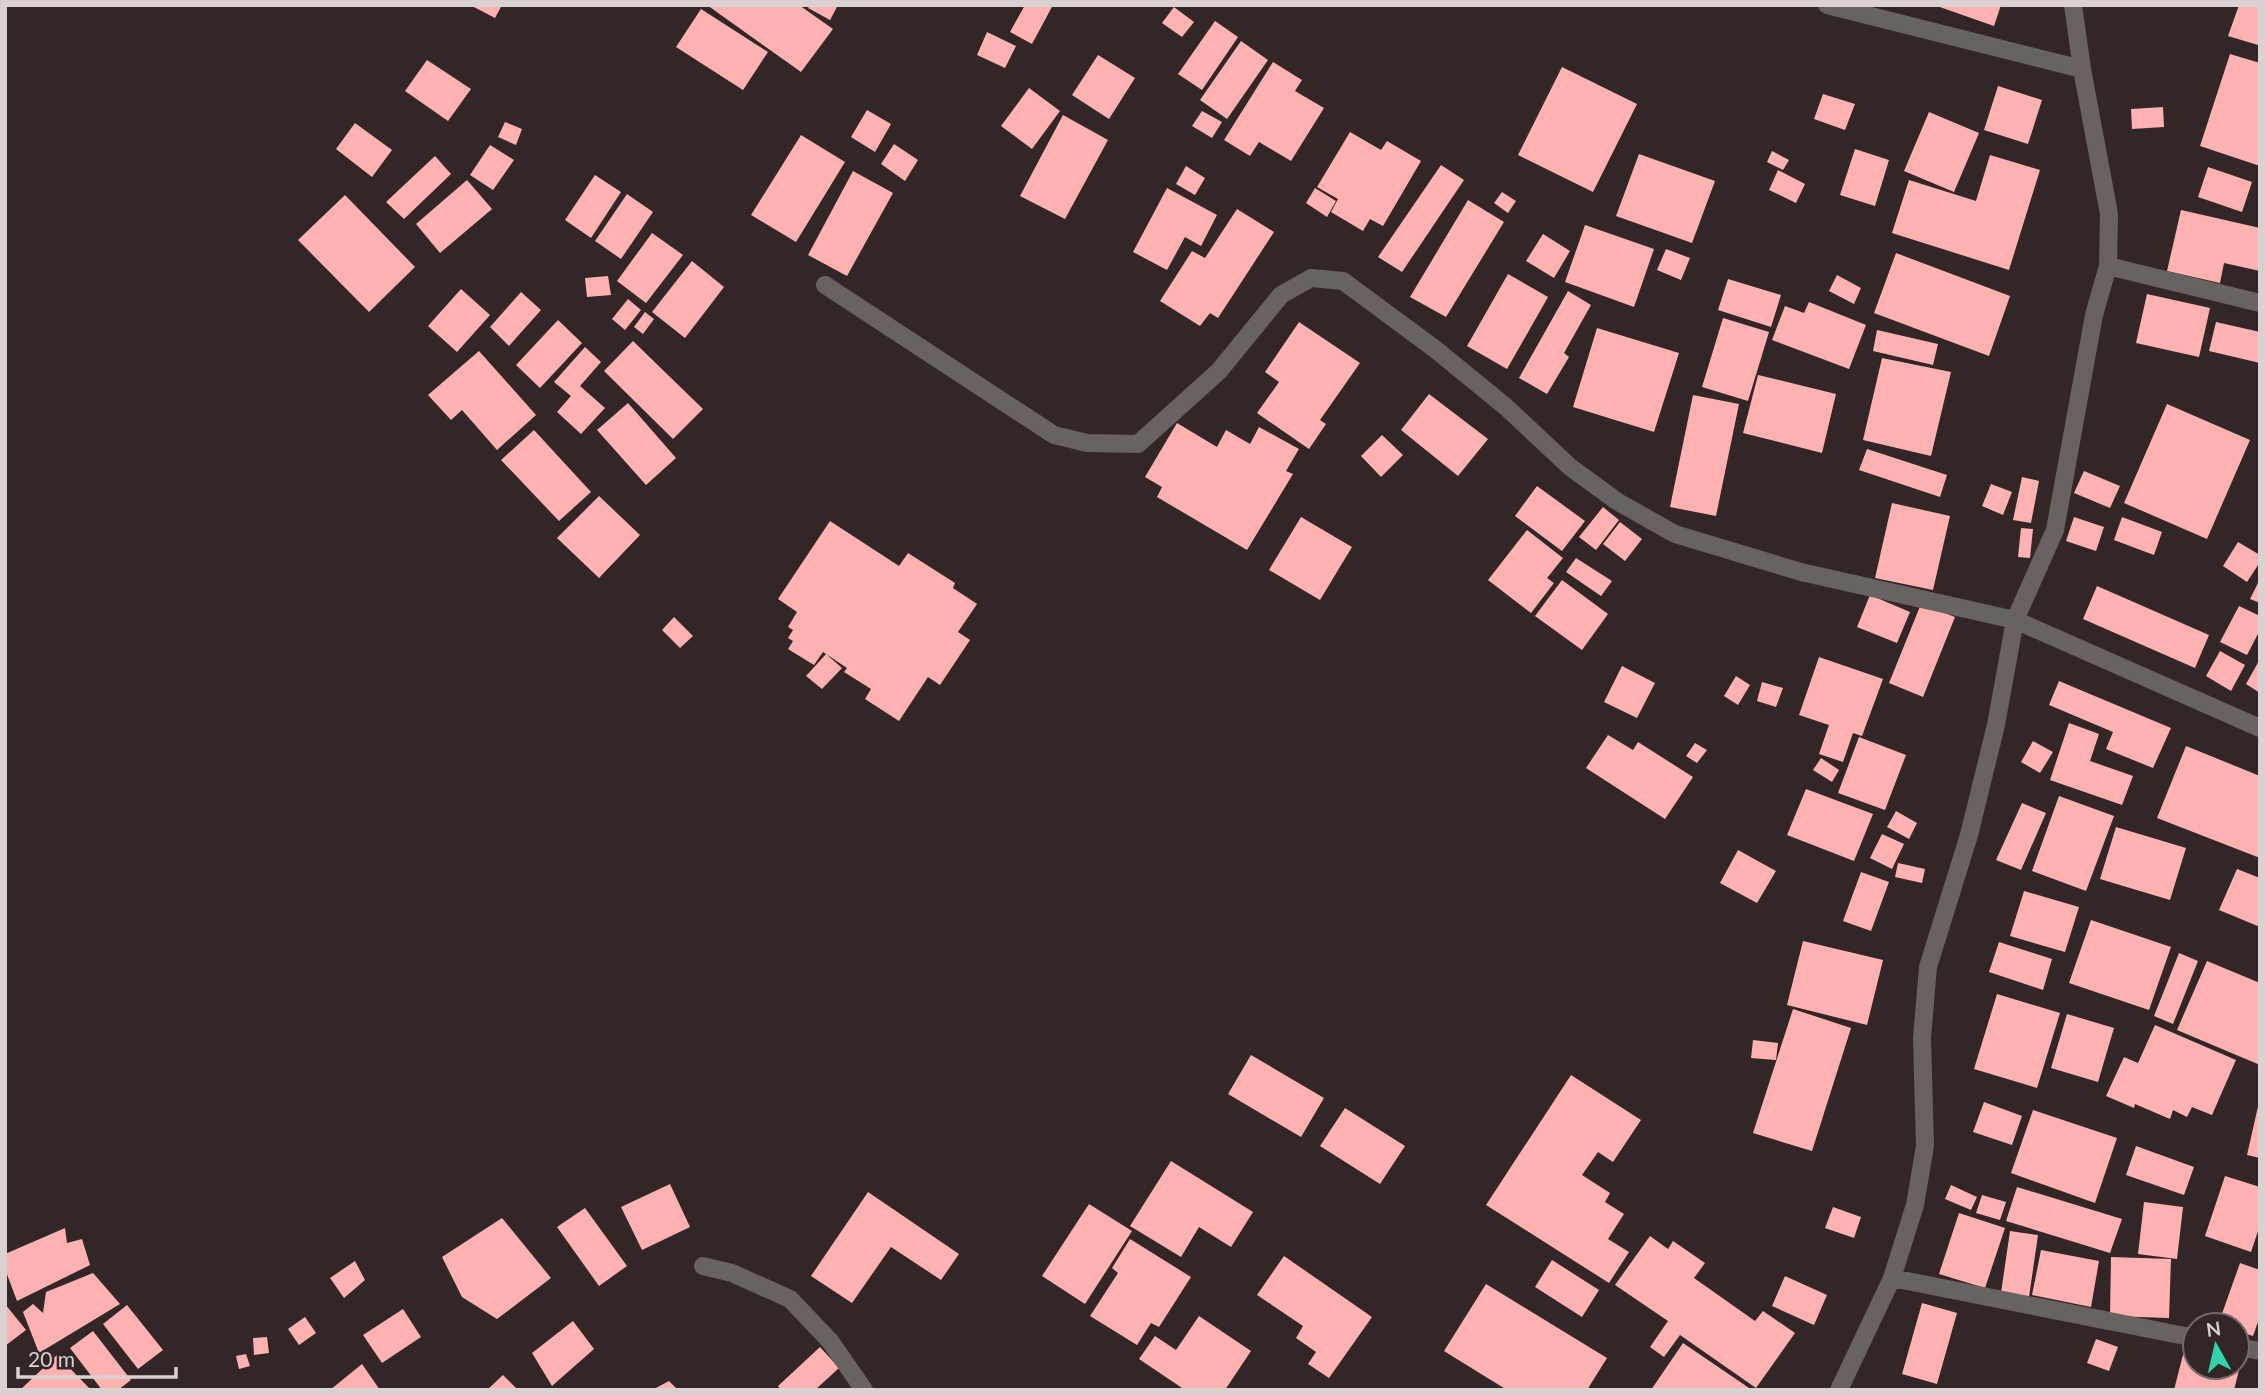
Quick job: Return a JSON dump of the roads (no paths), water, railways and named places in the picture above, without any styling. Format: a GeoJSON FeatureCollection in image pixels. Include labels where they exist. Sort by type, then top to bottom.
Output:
{"type":"FeatureCollection","features":[{"type":"Feature","properties":{"kind":"street"},"geometry":{"type":"LineString","coordinates":[[1828,5],[2082,69]]}},
{"type":"Feature","properties":{"kind":"street"},"geometry":{"type":"LineString","coordinates":[[1839,1390],[1892,1278],[1915,1205],[1925,1146],[1922,1038],[1928,967],[1969,835],[1996,725],[2015,620],[2055,530],[2094,314],[2108,266],[2109,214],[2073,5]]}},
{"type":"Feature","properties":{"kind":"street"},"geometry":{"type":"LineString","coordinates":[[2108,266],[2260,303]]}},
{"type":"Feature","properties":{"kind":"street"},"geometry":{"type":"LineString","coordinates":[[825,285],[1055,435],[1087,443],[1138,444],[1219,371],[1281,295],[1311,278],[1343,281],[1435,349],[1506,407],[1570,467],[1618,502],[1675,534],[1801,572],[2015,620],[2260,728]]}},
{"type":"Feature","properties":{"kind":"street"},"geometry":{"type":"LineString","coordinates":[[703,1266],[732,1273],[790,1299],[830,1341],[864,1390]]}},
{"type":"Feature","properties":{"kind":"street"},"geometry":{"type":"LineString","coordinates":[[1892,1278],[2181,1335]]}}]}
